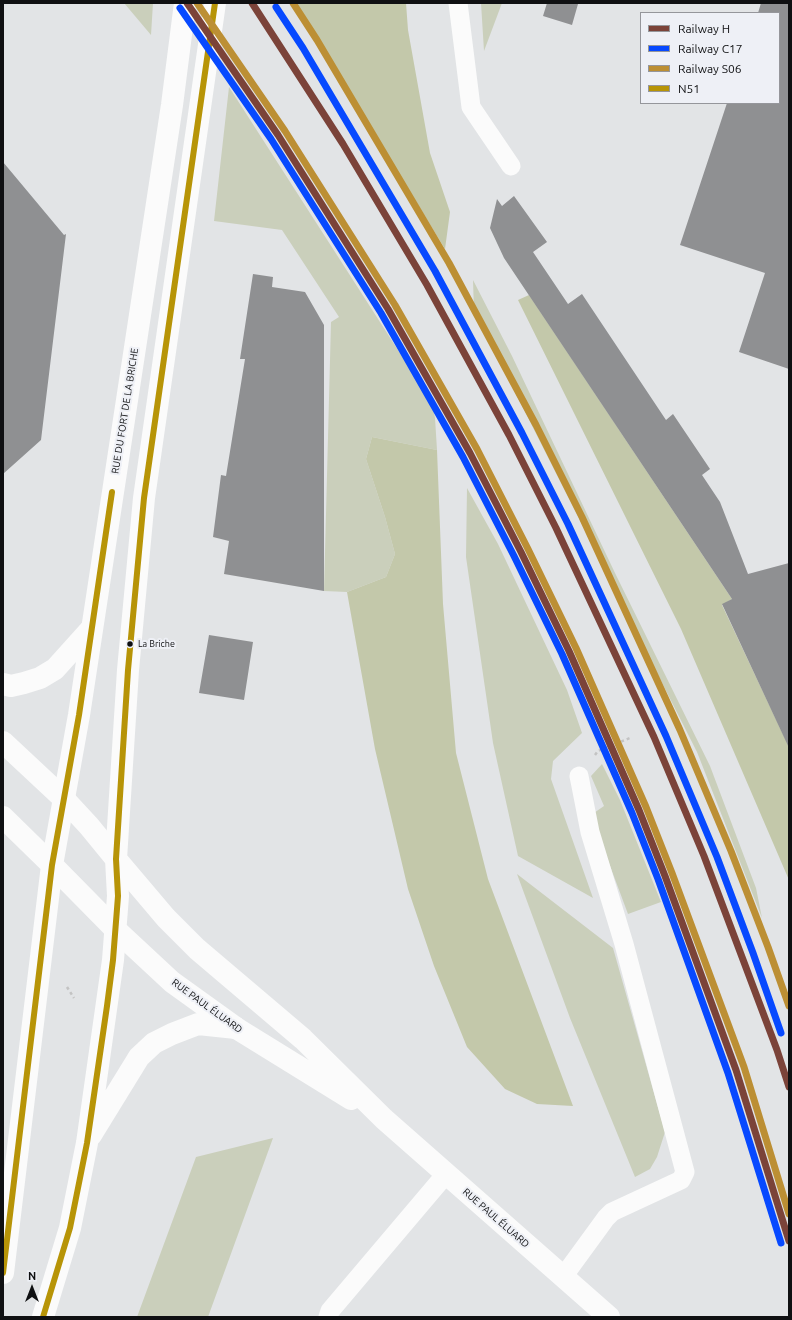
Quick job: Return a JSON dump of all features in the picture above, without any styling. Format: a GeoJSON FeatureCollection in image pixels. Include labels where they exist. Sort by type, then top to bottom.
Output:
{"type":"FeatureCollection","features":[{"type":"Feature","properties":{"kind":"main road","name":"RUE DU FORT DE LA BRICHE"},"geometry":{"type":"LineString","coordinates":[[3,1273],[52,865],[79,715],[172,105],[185,3]]}},
{"type":"Feature","properties":{"kind":"main road"},"geometry":{"type":"LineString","coordinates":[[43,1317],[70,1228],[87,1143],[107,1006],[116,929],[118,896],[116,859],[128,670],[144,498],[215,3]]}},
{"type":"Feature","properties":{"kind":"main road"},"geometry":{"type":"LineString","coordinates":[[3,684],[12,686],[24,683],[40,678],[55,669],[91,630]]}},
{"type":"Feature","properties":{"kind":"main road","name":"RUE PAUL ÉLUARD"},"geometry":{"type":"LineString","coordinates":[[3,742],[64,799],[90,826],[166,918],[197,949],[303,1039],[384,1119],[609,1317]]}},
{"type":"Feature","properties":{"kind":"main road","name":"RUE PAUL ÉLUARD"},"geometry":{"type":"LineString","coordinates":[[3,817],[172,982],[236,1028],[384,1119]]}},
{"type":"Feature","properties":{"kind":"main road"},"geometry":{"type":"LineString","coordinates":[[87,1143],[139,1056],[154,1043],[198,1024],[236,1028]]}},
{"type":"Feature","properties":{"kind":"lane"},"geometry":{"type":"LineString","coordinates":[[458,3],[471,107],[511,166]]}},
{"type":"Feature","properties":{"kind":"lane"},"geometry":{"type":"LineString","coordinates":[[564,1277],[606,1218],[612,1212],[681,1180],[685,1172],[624,944],[590,832],[579,776]]}},
{"type":"Feature","properties":{"kind":"lane"},"geometry":{"type":"LineString","coordinates":[[328,1317],[330,1311],[446,1174]]}},
{"type":"Feature","properties":{"kind":"path"},"geometry":{"type":"LineString","coordinates":[[579,776],[598,751],[630,738]]}},
{"type":"Feature","properties":{"kind":"green space"},"geometry":{"type":"Polygon","coordinates":[[[124,3],[153,3],[151,35],[124,3]]]}},
{"type":"Feature","properties":{"kind":"green space"},"geometry":{"type":"Polygon","coordinates":[[[295,3],[406,3],[408,30],[430,153],[450,212],[445,249],[295,3]]]}},
{"type":"Feature","properties":{"kind":"green space"},"geometry":{"type":"Polygon","coordinates":[[[481,3],[502,3],[484,51],[481,3]]]}},
{"type":"Feature","properties":{"kind":"green space"},"geometry":{"type":"Polygon","coordinates":[[[229,87],[432,403],[435,418],[437,450],[372,437],[366,459],[385,517],[395,554],[386,577],[347,592],[324,591],[331,322],[339,317],[282,230],[214,221],[229,87]]]}},
{"type":"Feature","properties":{"kind":"green space"},"geometry":{"type":"Polygon","coordinates":[[[473,280],[512,356],[615,573],[710,766],[756,888],[762,918],[697,752],[474,311],[473,280]]]}},
{"type":"Feature","properties":{"kind":"green space"},"geometry":{"type":"Polygon","coordinates":[[[529,295],[732,599],[722,605],[789,747],[789,880],[681,629],[518,300],[529,295]]]}},
{"type":"Feature","properties":{"kind":"green space"},"geometry":{"type":"Polygon","coordinates":[[[372,437],[437,450],[443,604],[456,753],[488,879],[573,1106],[537,1104],[505,1089],[467,1047],[434,966],[408,889],[375,749],[347,592],[386,577],[395,554],[385,517],[366,459],[372,437]]]}},
{"type":"Feature","properties":{"kind":"green space"},"geometry":{"type":"Polygon","coordinates":[[[467,488],[498,544],[567,690],[582,733],[553,761],[551,779],[593,898],[518,856],[493,743],[466,557],[467,488]]]}},
{"type":"Feature","properties":{"kind":"green space"},"geometry":{"type":"Polygon","coordinates":[[[602,764],[620,800],[661,902],[628,914],[591,815],[604,806],[591,776],[602,764]]]}},
{"type":"Feature","properties":{"kind":"green space"},"geometry":{"type":"Polygon","coordinates":[[[517,874],[613,948],[665,1132],[657,1157],[650,1169],[635,1177],[570,1018],[517,874]]]}},
{"type":"Feature","properties":{"kind":"green space"},"geometry":{"type":"Polygon","coordinates":[[[273,1138],[208,1317],[137,1317],[196,1157],[273,1138]]]}},
{"type":"Feature","properties":{"kind":"building"},"geometry":{"type":"Polygon","coordinates":[[[547,3],[578,4],[572,25],[543,16],[547,3]]]}},
{"type":"Feature","properties":{"kind":"building"},"geometry":{"type":"Polygon","coordinates":[[[761,3],[789,3],[789,369],[739,352],[765,273],[680,245],[727,104],[780,104],[780,12],[758,12],[761,3]]]}},
{"type":"Feature","properties":{"kind":"building"},"geometry":{"type":"Polygon","coordinates":[[[3,162],[64,235],[66,234],[41,440],[3,474],[3,162]]]}},
{"type":"Feature","properties":{"kind":"building"},"geometry":{"type":"Polygon","coordinates":[[[514,196],[547,242],[533,252],[568,304],[582,294],[666,420],[673,414],[710,469],[702,475],[720,502],[748,574],[789,563],[789,748],[722,604],[732,599],[504,258],[490,228],[497,199],[502,206],[514,196]]]}},
{"type":"Feature","properties":{"kind":"building"},"geometry":{"type":"Polygon","coordinates":[[[253,274],[273,277],[272,287],[305,292],[324,325],[324,591],[224,574],[229,541],[213,537],[221,475],[226,476],[245,359],[240,359],[253,274]]]}},
{"type":"Feature","properties":{"kind":"building"},"geometry":{"type":"Polygon","coordinates":[[[209,635],[253,642],[244,700],[199,693],[209,635]]]}},
{"type":"Feature","properties":{"kind":"rail line","name":"H"},"geometry":{"type":"LineString","coordinates":[[187,3],[278,135],[388,309],[470,453],[521,552],[569,651],[639,810],[665,876],[736,1070],[789,1241]]}},
{"type":"Feature","properties":{"kind":"rail line","name":"S06"},"geometry":{"type":"LineString","coordinates":[[197,3],[285,131],[395,305],[477,449],[528,549],[576,648],[646,807],[672,873],[744,1067],[789,1214]]}},
{"type":"Feature","properties":{"kind":"rail line","name":"H"},"geometry":{"type":"LineString","coordinates":[[252,3],[343,144],[427,285],[509,435],[556,528],[654,737],[704,856],[777,1050],[789,1087]]}},
{"type":"Feature","properties":{"kind":"rail line","name":"S06"},"geometry":{"type":"LineString","coordinates":[[293,3],[317,40],[449,263],[536,425],[582,517],[680,730],[731,851],[789,1006]]}},
{"type":"Feature","properties":{"kind":"rail line","name":"C17"},"geometry":{"type":"LineString","coordinates":[[276,7],[303,48],[435,271],[522,433],[568,524],[666,736],[717,857],[781,1033]]}},
{"type":"Feature","properties":{"kind":"rail line","name":"C17"},"geometry":{"type":"LineString","coordinates":[[180,8],[271,139],[381,313],[463,457],[562,654],[632,813],[658,879],[728,1073],[781,1243]]}},
{"type":"Feature","properties":{"kind":"transit line","name":"N51"},"geometry":{"type":"LineString","coordinates":[[43,1317],[70,1228],[87,1143],[107,1006],[113,960],[118,896],[116,859],[128,670],[144,498],[215,3]]}},
{"type":"Feature","properties":{"kind":"transit line","name":"N51"},"geometry":{"type":"LineString","coordinates":[[3,1273],[52,865],[79,715],[112,492]]}},
{"type":"Feature","properties":{"kind":"place","name":"La Briche"},"geometry":{"type":"Point","coordinates":[130,644]}}]}
